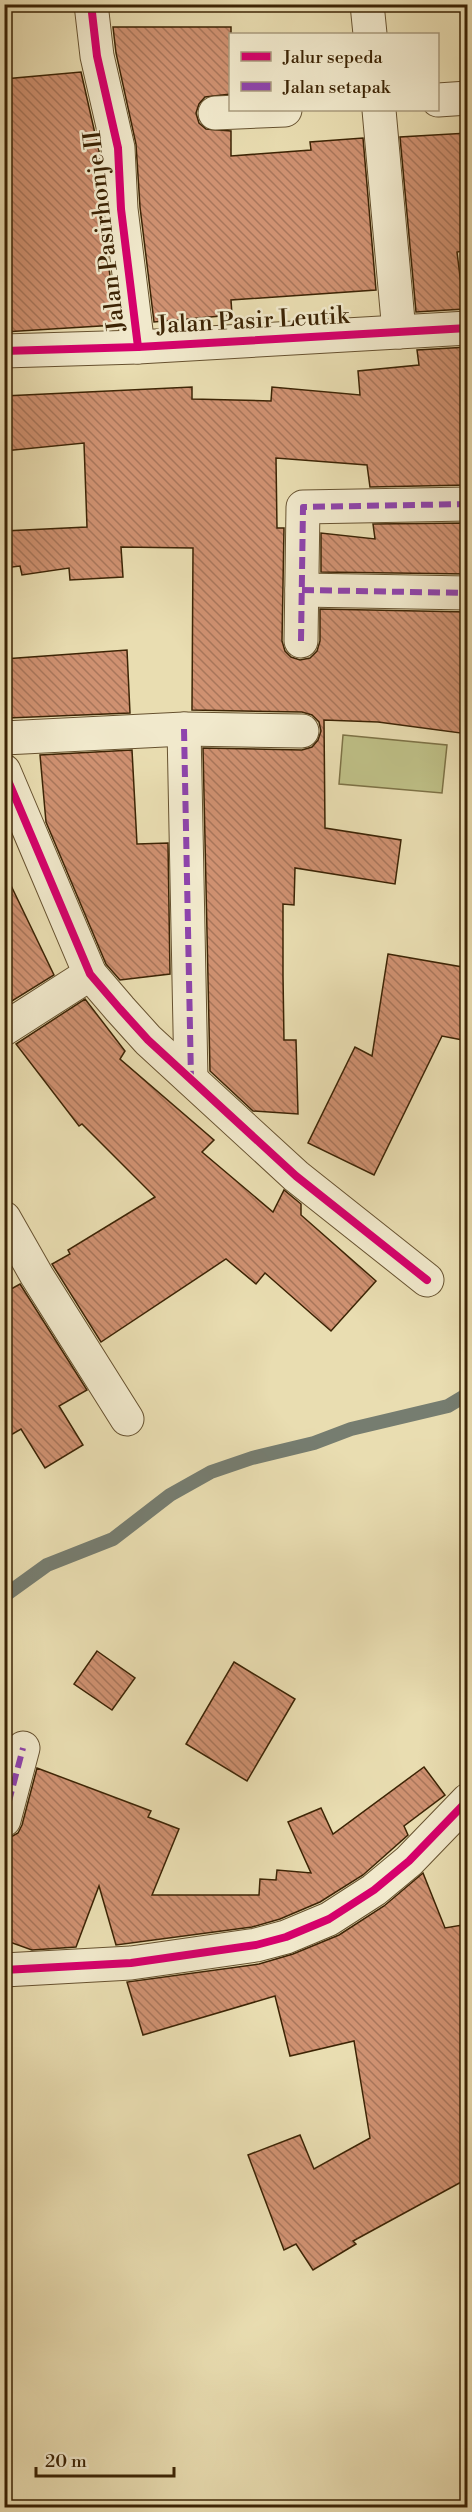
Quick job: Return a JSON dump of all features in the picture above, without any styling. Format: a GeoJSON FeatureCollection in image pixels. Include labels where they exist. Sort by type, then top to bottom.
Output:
{"type":"FeatureCollection","features":[{"type":"Feature","properties":{"kind":"street","name":"Jalan Pasirhonje II"},"geometry":{"type":"LineString","coordinates":[[91,4],[97,56],[118,148],[121,209],[138,347]]}},
{"type":"Feature","properties":{"kind":"street"},"geometry":{"type":"LineString","coordinates":[[367,4],[370,33]]}},
{"type":"Feature","properties":{"kind":"street"},"geometry":{"type":"LineString","coordinates":[[439,100],[468,98]]}},
{"type":"Feature","properties":{"kind":"street"},"geometry":{"type":"LineString","coordinates":[[215,113],[262,111]]}},
{"type":"Feature","properties":{"kind":"street"},"geometry":{"type":"LineString","coordinates":[[379,111],[399,332]]}},
{"type":"Feature","properties":{"kind":"street","name":"Jalan Pasir Leutik"},"geometry":{"type":"LineString","coordinates":[[4,351],[138,347],[468,328]]}},
{"type":"Feature","properties":{"kind":"street"},"geometry":{"type":"LineString","coordinates":[[301,641],[303,507],[468,504]]}},
{"type":"Feature","properties":{"kind":"street"},"geometry":{"type":"LineString","coordinates":[[302,590],[468,593]]}},
{"type":"Feature","properties":{"kind":"street"},"geometry":{"type":"LineString","coordinates":[[184,729],[191,1079]]}},
{"type":"Feature","properties":{"kind":"street"},"geometry":{"type":"LineString","coordinates":[[4,738],[184,729],[302,731]]}},
{"type":"Feature","properties":{"kind":"street"},"geometry":{"type":"LineString","coordinates":[[4,771],[90,974],[141,1032],[297,1176],[427,1280]]}},
{"type":"Feature","properties":{"kind":"street"},"geometry":{"type":"LineString","coordinates":[[4,1029],[90,974]]}},
{"type":"Feature","properties":{"kind":"street"},"geometry":{"type":"LineString","coordinates":[[4,1218],[37,1276],[127,1419]]}},
{"type":"Feature","properties":{"kind":"street"},"geometry":{"type":"LineString","coordinates":[[4,1820],[23,1748]]}},
{"type":"Feature","properties":{"kind":"street"},"geometry":{"type":"LineString","coordinates":[[8,1966],[130,1963],[256,1945],[286,1937],[329,1919],[375,1890],[409,1861],[468,1800]]}},
{"type":"Feature","properties":{"kind":"green space"},"geometry":{"type":"Polygon","coordinates":[[[343,735],[447,745],[442,793],[339,784],[343,735]]]}},
{"type":"Feature","properties":{"kind":"building"},"geometry":{"type":"Polygon","coordinates":[[[113,27],[231,27],[231,33],[229,33],[229,94],[205,97],[196,113],[199,123],[206,129],[231,131],[231,156],[311,150],[310,142],[363,138],[376,290],[231,300],[232,315],[154,322],[140,207],[136,144],[116,53],[113,27]]]}},
{"type":"Feature","properties":{"kind":"building"},"geometry":{"type":"Polygon","coordinates":[[[81,72],[99,151],[102,211],[116,325],[4,332],[4,79],[81,72]]]}},
{"type":"Feature","properties":{"kind":"building"},"geometry":{"type":"Polygon","coordinates":[[[468,133],[468,250],[457,252],[464,309],[416,312],[400,137],[468,133]]]}},
{"type":"Feature","properties":{"kind":"building"},"geometry":{"type":"Polygon","coordinates":[[[468,347],[468,485],[370,487],[367,465],[276,458],[277,528],[284,528],[282,641],[285,651],[291,657],[300,660],[310,658],[317,651],[320,641],[320,609],[468,612],[468,734],[378,722],[324,720],[325,828],[401,840],[395,884],[295,868],[294,905],[283,904],[283,976],[284,1040],[296,1040],[298,1114],[253,1111],[210,1071],[203,748],[302,750],[312,747],[318,740],[321,731],[319,722],[312,715],[302,712],[192,710],[193,548],[121,547],[123,577],[70,580],[69,568],[22,575],[20,566],[4,568],[4,531],[87,527],[84,443],[4,451],[4,396],[192,387],[192,399],[271,401],[272,387],[360,395],[358,371],[419,365],[417,350],[468,347]]]}},
{"type":"Feature","properties":{"kind":"building"},"geometry":{"type":"Polygon","coordinates":[[[468,523],[468,574],[321,572],[321,533],[375,539],[373,524],[468,523]]]}},
{"type":"Feature","properties":{"kind":"building"},"geometry":{"type":"Polygon","coordinates":[[[127,650],[130,713],[8,718],[4,659],[127,650]]]}},
{"type":"Feature","properties":{"kind":"building"},"geometry":{"type":"Polygon","coordinates":[[[132,750],[137,844],[168,843],[170,974],[120,980],[106,964],[46,822],[40,755],[132,750]]]}},
{"type":"Feature","properties":{"kind":"building"},"geometry":{"type":"Polygon","coordinates":[[[4,871],[54,975],[4,1006],[4,871]]]}},
{"type":"Feature","properties":{"kind":"building"},"geometry":{"type":"Polygon","coordinates":[[[388,954],[468,968],[468,1041],[442,1036],[374,1175],[308,1143],[355,1047],[372,1056],[388,954]]]}},
{"type":"Feature","properties":{"kind":"building"},"geometry":{"type":"Polygon","coordinates":[[[85,999],[125,1051],[120,1059],[214,1140],[202,1152],[273,1212],[284,1190],[301,1204],[301,1215],[376,1281],[331,1331],[265,1273],[256,1284],[226,1259],[101,1342],[52,1264],[70,1254],[68,1250],[155,1197],[82,1124],[79,1126],[16,1044],[85,999]]]}},
{"type":"Feature","properties":{"kind":"building"},"geometry":{"type":"Polygon","coordinates":[[[20,1284],[87,1390],[59,1406],[83,1445],[45,1468],[21,1429],[4,1439],[4,1293],[20,1284]]]}},
{"type":"Feature","properties":{"kind":"building"},"geometry":{"type":"Polygon","coordinates":[[[97,1651],[135,1678],[112,1710],[74,1684],[97,1651]]]}},
{"type":"Feature","properties":{"kind":"building"},"geometry":{"type":"Polygon","coordinates":[[[234,1662],[295,1699],[247,1781],[186,1744],[234,1662]]]}},
{"type":"Feature","properties":{"kind":"building"},"geometry":{"type":"Polygon","coordinates":[[[424,1767],[445,1795],[404,1826],[408,1835],[363,1875],[320,1902],[280,1919],[252,1927],[116,1945],[99,1886],[76,1947],[32,1950],[4,1940],[4,1851],[9,1838],[18,1833],[22,1825],[37,1768],[151,1811],[148,1817],[179,1829],[152,1895],[259,1895],[260,1879],[276,1880],[277,1870],[311,1873],[288,1822],[321,1808],[333,1834],[424,1767]]]}},
{"type":"Feature","properties":{"kind":"building"},"geometry":{"type":"Polygon","coordinates":[[[423,1873],[445,1928],[462,1925],[468,1959],[468,2080],[462,2081],[465,2180],[353,2241],[356,2244],[313,2270],[296,2244],[284,2250],[248,2155],[300,2135],[314,2169],[370,2138],[354,2041],[290,2056],[275,1996],[143,2035],[127,1982],[259,1964],[293,1954],[339,1935],[384,1906],[423,1873]]]}},
{"type":"Feature","properties":{"kind":"waterway"},"geometry":{"type":"LineString","coordinates":[[4,1596],[47,1565],[113,1539],[170,1495],[211,1472],[252,1458],[314,1443],[351,1429],[448,1406],[468,1394]]}},
{"type":"Feature","properties":{"kind":"marked path"},"geometry":{"type":"LineString","coordinates":[[301,641],[303,507],[468,504]]}},
{"type":"Feature","properties":{"kind":"marked path"},"geometry":{"type":"LineString","coordinates":[[302,590],[468,593]]}},
{"type":"Feature","properties":{"kind":"marked path"},"geometry":{"type":"LineString","coordinates":[[184,729],[191,1079]]}},
{"type":"Feature","properties":{"kind":"marked path"},"geometry":{"type":"LineString","coordinates":[[4,1820],[23,1748]]}},
{"type":"Feature","properties":{"kind":"cycle path"},"geometry":{"type":"LineString","coordinates":[[91,4],[97,56],[118,148],[121,209],[138,347]]}},
{"type":"Feature","properties":{"kind":"cycle path"},"geometry":{"type":"LineString","coordinates":[[4,351],[138,347],[468,328]]}},
{"type":"Feature","properties":{"kind":"cycle path"},"geometry":{"type":"LineString","coordinates":[[4,771],[90,974],[148,1040],[296,1176],[427,1280]]}},
{"type":"Feature","properties":{"kind":"cycle path"},"geometry":{"type":"LineString","coordinates":[[4,1970],[131,1963],[256,1945],[286,1937],[329,1919],[374,1890],[409,1861],[468,1800]]}}]}
